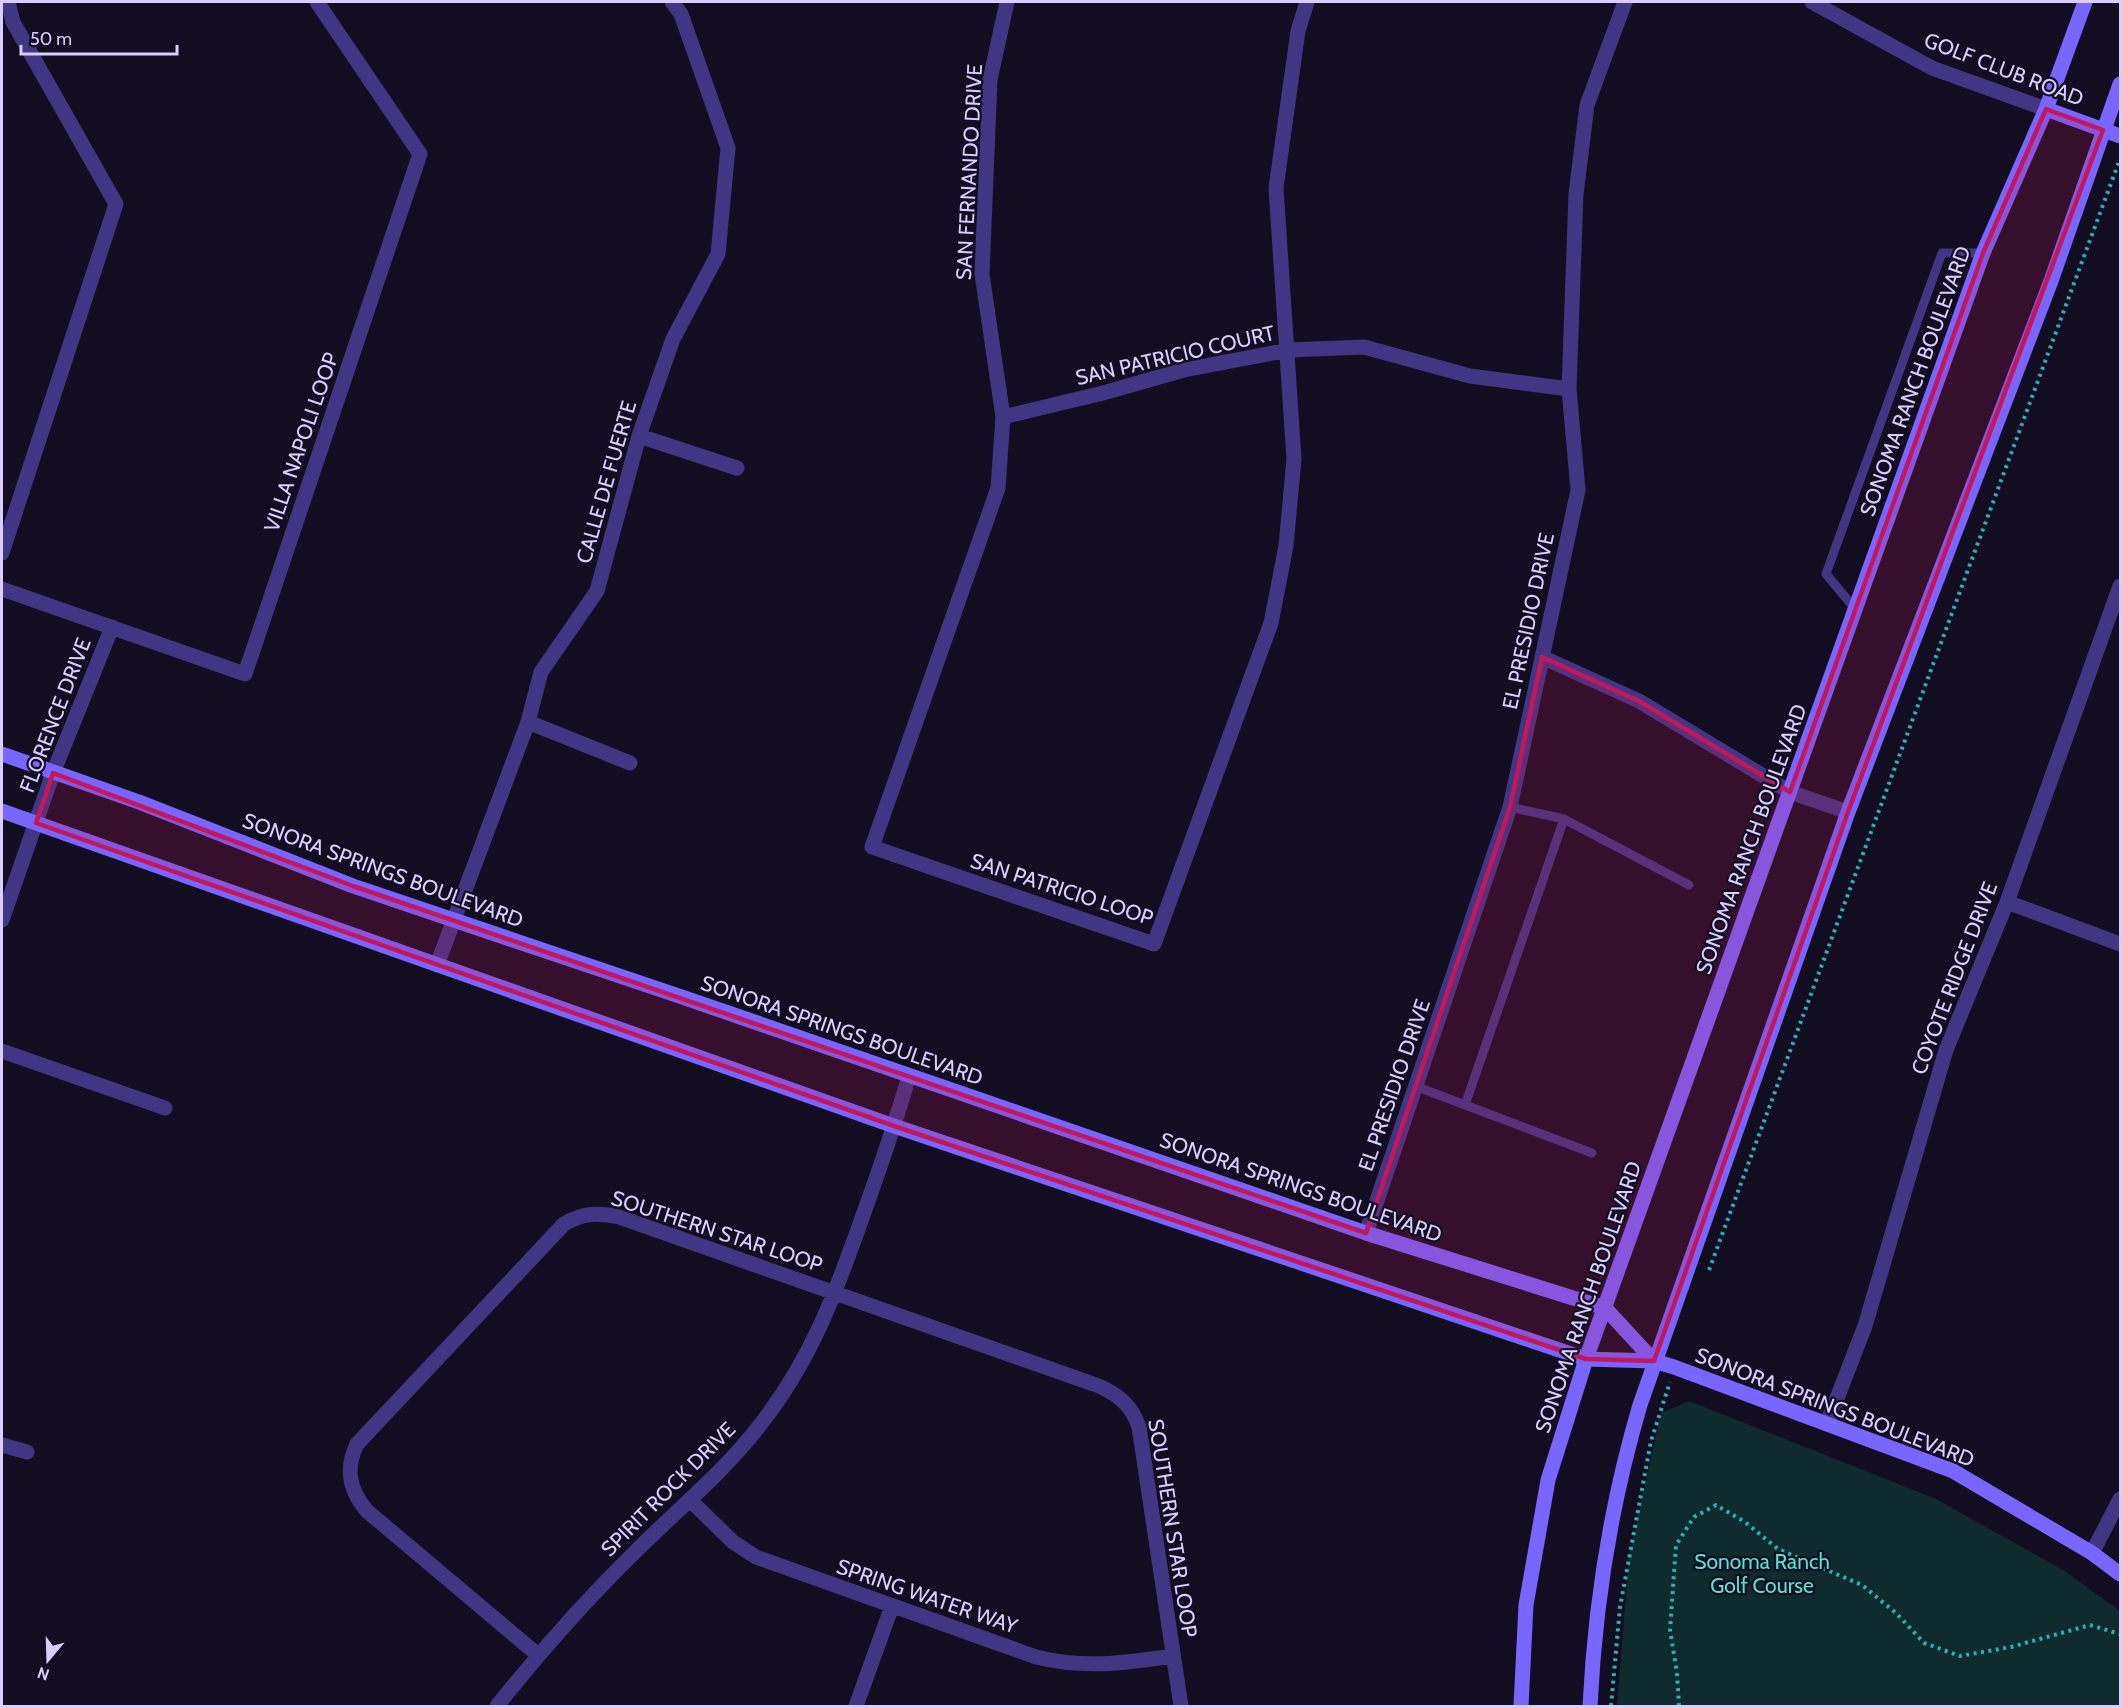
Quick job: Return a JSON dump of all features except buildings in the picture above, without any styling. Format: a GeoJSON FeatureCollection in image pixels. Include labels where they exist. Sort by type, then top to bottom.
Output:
{"type":"FeatureCollection","features":[{"type":"Feature","properties":{"kind":"street"},"geometry":{"type":"LineString","coordinates":[[2,553],[116,204],[13,22],[8,2]]}},
{"type":"Feature","properties":{"kind":"street","name":"VILLA NAPOLI LOOP"},"geometry":{"type":"LineString","coordinates":[[2,589],[244,674],[420,154],[317,2]]}},
{"type":"Feature","properties":{"kind":"street","name":"CALLE DE FUERTE"},"geometry":{"type":"LineString","coordinates":[[436,965],[528,722],[541,672],[597,591],[639,436],[673,339],[718,254],[728,148],[681,14],[672,2]]}},
{"type":"Feature","properties":{"kind":"street","name":"SAN FERNANDO DRIVE"},"geometry":{"type":"LineString","coordinates":[[1003,417],[982,274],[990,80],[1007,2]]}},
{"type":"Feature","properties":{"kind":"street"},"geometry":{"type":"LineString","coordinates":[[1288,350],[1276,188],[1298,31],[1307,2]]}},
{"type":"Feature","properties":{"kind":"street","name":"EL PRESIDIO DRIVE"},"geometry":{"type":"LineString","coordinates":[[1366,1233],[1510,807],[1578,490],[1569,388],[1576,194],[1587,105],[1626,2]]}},
{"type":"Feature","properties":{"kind":"street","name":"GOLF CLUB ROAD"},"geometry":{"type":"LineString","coordinates":[[1812,2],[1932,68],[2121,136]]}},
{"type":"Feature","properties":{"kind":"street","name":"SONOMA RANCH BOULEVARD"},"geometry":{"type":"LineString","coordinates":[[1521,1707],[1526,1605],[1548,1480],[1586,1359],[1983,253],[2046,109],[2085,2]]}},
{"type":"Feature","properties":{"kind":"street"},"geometry":{"type":"LineString","coordinates":[[1590,1707],[1598,1611],[1612,1518],[1627,1449],[1654,1360],[1848,812],[2051,281],[2121,84]]}},
{"type":"Feature","properties":{"kind":"street","name":"SAN PATRICIO COURT"},"geometry":{"type":"LineString","coordinates":[[1003,417],[1103,393],[1184,370],[1288,350],[1364,347],[1470,376],[1569,388]]}},
{"type":"Feature","properties":{"kind":"street","name":"SAN PATRICIO LOOP"},"geometry":{"type":"LineString","coordinates":[[1003,417],[998,488],[872,847],[1154,944],[1271,623],[1286,546],[1294,459],[1288,350]]}},
{"type":"Feature","properties":{"kind":"street"},"geometry":{"type":"LineString","coordinates":[[639,436],[737,468]]}},
{"type":"Feature","properties":{"kind":"street","name":"COYOTE RIDGE DRIVE"},"geometry":{"type":"LineString","coordinates":[[1827,1424],[1865,1326],[1946,1050],[2007,902],[2121,586]]}},
{"type":"Feature","properties":{"kind":"street","name":"FLORENCE DRIVE"},"geometry":{"type":"LineString","coordinates":[[2,920],[53,773],[111,627]]}},
{"type":"Feature","properties":{"kind":"street"},"geometry":{"type":"LineString","coordinates":[[1542,657],[1639,701],[1790,792],[1848,812]]}},
{"type":"Feature","properties":{"kind":"street"},"geometry":{"type":"LineString","coordinates":[[528,722],[630,763]]}},
{"type":"Feature","properties":{"kind":"street","name":"SONORA SPRINGS BOULEVARD"},"geometry":{"type":"LineString","coordinates":[[2,754],[139,802],[353,886],[453,921],[682,997],[1366,1233],[1605,1308],[1654,1360]]}},
{"type":"Feature","properties":{"kind":"street","name":"SONORA SPRINGS BOULEVARD"},"geometry":{"type":"LineString","coordinates":[[2,811],[894,1126],[1586,1359],[1654,1360],[1674,1367],[1953,1471],[2092,1553],[2121,1574]]}},
{"type":"Feature","properties":{"kind":"street"},"geometry":{"type":"LineString","coordinates":[[2007,902],[2121,944]]}},
{"type":"Feature","properties":{"kind":"street"},"geometry":{"type":"LineString","coordinates":[[2,1051],[165,1108]]}},
{"type":"Feature","properties":{"kind":"street","name":"SPIRIT ROCK DRIVE"},"geometry":{"type":"LineString","coordinates":[[497,1707],[538,1655],[619,1568],[731,1459],[773,1408],[807,1354],[836,1292],[909,1076]]}},
{"type":"Feature","properties":{"kind":"street","name":"SOUTHERN STAR LOOP"},"geometry":{"type":"LineString","coordinates":[[538,1655],[360,1503],[354,1493],[349,1473],[357,1444],[564,1224],[579,1216],[598,1213],[619,1217],[836,1292],[1099,1386],[1125,1401],[1136,1418],[1138,1428],[1181,1707]]}},
{"type":"Feature","properties":{"kind":"street"},"geometry":{"type":"LineString","coordinates":[[2,1444],[27,1452]]}},
{"type":"Feature","properties":{"kind":"street"},"geometry":{"type":"LineString","coordinates":[[2092,1553],[2121,1499]]}},
{"type":"Feature","properties":{"kind":"street","name":"SPRING WATER WAY"},"geometry":{"type":"LineString","coordinates":[[690,1501],[733,1542],[756,1557],[1036,1657],[1096,1665],[1173,1656]]}},
{"type":"Feature","properties":{"kind":"street"},"geometry":{"type":"LineString","coordinates":[[856,1707],[892,1606]]}},
{"type":"Feature","properties":{"kind":"lane"},"geometry":{"type":"LineString","coordinates":[[1856,610],[1826,574],[1942,253],[1983,253]]}},
{"type":"Feature","properties":{"kind":"lane"},"geometry":{"type":"LineString","coordinates":[[1510,807],[1564,819],[1689,885]]}},
{"type":"Feature","properties":{"kind":"lane"},"geometry":{"type":"LineString","coordinates":[[1465,1105],[1564,819]]}},
{"type":"Feature","properties":{"kind":"lane"},"geometry":{"type":"LineString","coordinates":[[1415,1086],[1592,1153]]}},
{"type":"Feature","properties":{"kind":"path"},"geometry":{"type":"LineString","coordinates":[[1706,1276],[2121,159]]}},
{"type":"Feature","properties":{"kind":"path"},"geometry":{"type":"LineString","coordinates":[[1611,1707],[1620,1607],[1651,1440],[1674,1367]]}},
{"type":"Feature","properties":{"kind":"path"},"geometry":{"type":"LineString","coordinates":[[1679,1707],[1677,1673],[1670,1630],[1676,1545],[1694,1516],[1716,1505],[1745,1522],[1778,1549],[1862,1585],[1896,1613],[1924,1643],[1960,1656],[2011,1647],[2090,1625],[2121,1634]]}},
{"type":"Feature","properties":{"kind":"highlighted area"},"geometry":{"type":"Polygon","coordinates":[[[2046,109],[2103,130],[1848,812],[1654,1361],[1586,1359],[894,1126],[36,823],[53,773],[353,886],[1366,1233],[1510,807],[1542,657],[1639,701],[1790,792],[1983,253],[2046,109]]]}},
{"type":"Feature","properties":{"kind":"green space","name":"Sonoma Ranch Golf Course"},"geometry":{"type":"Polygon","coordinates":[[[1689,1401],[1936,1499],[2063,1570],[2120,1611],[2120,1706],[1617,1706],[1629,1557],[1661,1413],[1689,1401]]]}}]}
